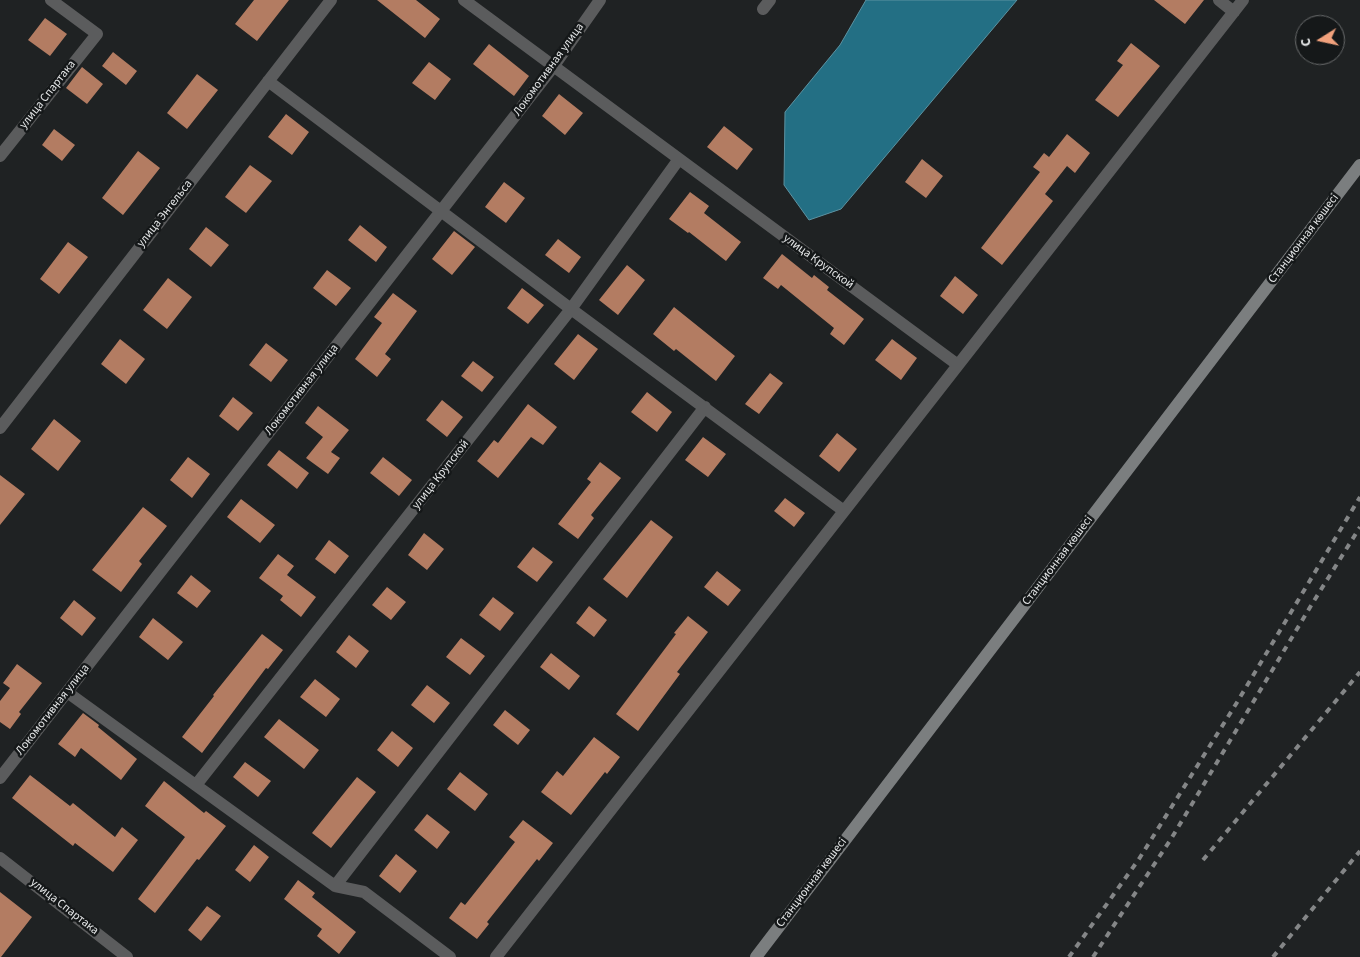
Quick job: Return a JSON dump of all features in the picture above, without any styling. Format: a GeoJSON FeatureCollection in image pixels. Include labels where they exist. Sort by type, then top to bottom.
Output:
{"type":"FeatureCollection","features":[{"type":"Feature","properties":{"kind":"street","name":"улица Спартака"},"geometry":{"type":"LineString","coordinates":[[0,156],[97,34],[51,0]]}},
{"type":"Feature","properties":{"kind":"street","name":"улица Энгельса"},"geometry":{"type":"LineString","coordinates":[[0,428],[330,0]]}},
{"type":"Feature","properties":{"kind":"street","name":"улица Крупской"},"geometry":{"type":"LineString","coordinates":[[464,0],[958,365]]}},
{"type":"Feature","properties":{"kind":"street","name":"Локомотивная улица"},"geometry":{"type":"LineString","coordinates":[[0,778],[554,67],[600,0]]}},
{"type":"Feature","properties":{"kind":"street"},"geometry":{"type":"LineString","coordinates":[[1219,0],[1234,12]]}},
{"type":"Feature","properties":{"kind":"street"},"geometry":{"type":"LineString","coordinates":[[496,957],[1243,0]]}},
{"type":"Feature","properties":{"kind":"street"},"geometry":{"type":"LineString","coordinates":[[268,81],[844,511]]}},
{"type":"Feature","properties":{"kind":"street","name":"улица Крупской"},"geometry":{"type":"LineString","coordinates":[[196,785],[571,309],[679,159]]}},
{"type":"Feature","properties":{"kind":"street","name":"Станционная көшесі"},"geometry":{"type":"LineString","coordinates":[[756,957],[1360,165]]}},
{"type":"Feature","properties":{"kind":"street"},"geometry":{"type":"LineString","coordinates":[[335,886],[705,408]]}},
{"type":"Feature","properties":{"kind":"street"},"geometry":{"type":"LineString","coordinates":[[67,692],[335,886],[364,892],[450,957]]}},
{"type":"Feature","properties":{"kind":"street","name":"улица Спартака"},"geometry":{"type":"LineString","coordinates":[[0,858],[127,957]]}},
{"type":"Feature","properties":{"kind":"water"},"geometry":{"type":"Polygon","coordinates":[[[866,0],[1017,0],[841,209],[809,220],[784,185],[785,112],[840,45],[866,0]]]}},
{"type":"Feature","properties":{"kind":"building"},"geometry":{"type":"Polygon","coordinates":[[[254,0],[289,0],[257,41],[235,24],[254,0]]]}},
{"type":"Feature","properties":{"kind":"building"},"geometry":{"type":"Polygon","coordinates":[[[377,0],[416,0],[440,19],[425,38],[377,0]]]}},
{"type":"Feature","properties":{"kind":"building"},"geometry":{"type":"Polygon","coordinates":[[[1154,0],[1204,0],[1185,24],[1154,0]]]}},
{"type":"Feature","properties":{"kind":"building"},"geometry":{"type":"Polygon","coordinates":[[[45,18],[67,34],[50,56],[28,40],[45,18]]]}},
{"type":"Feature","properties":{"kind":"building"},"geometry":{"type":"Polygon","coordinates":[[[1131,43],[1160,66],[1118,117],[1095,100],[1123,65],[1117,61],[1131,43]]]}},
{"type":"Feature","properties":{"kind":"building"},"geometry":{"type":"Polygon","coordinates":[[[489,44],[529,76],[514,96],[473,64],[489,44]]]}},
{"type":"Feature","properties":{"kind":"building"},"geometry":{"type":"Polygon","coordinates":[[[113,52],[137,71],[126,85],[102,66],[113,52]]]}},
{"type":"Feature","properties":{"kind":"building"},"geometry":{"type":"Polygon","coordinates":[[[429,62],[451,79],[435,100],[412,83],[429,62]]]}},
{"type":"Feature","properties":{"kind":"building"},"geometry":{"type":"Polygon","coordinates":[[[82,67],[103,84],[87,104],[66,88],[82,67]]]}},
{"type":"Feature","properties":{"kind":"building"},"geometry":{"type":"Polygon","coordinates":[[[197,74],[218,90],[187,129],[167,113],[197,74]]]}},
{"type":"Feature","properties":{"kind":"building"},"geometry":{"type":"Polygon","coordinates":[[[559,94],[583,113],[565,135],[542,116],[559,94]]]}},
{"type":"Feature","properties":{"kind":"building"},"geometry":{"type":"Polygon","coordinates":[[[286,114],[309,132],[292,155],[268,137],[286,114]]]}},
{"type":"Feature","properties":{"kind":"building"},"geometry":{"type":"Polygon","coordinates":[[[724,126],[753,149],[737,170],[707,147],[724,126]]]}},
{"type":"Feature","properties":{"kind":"building"},"geometry":{"type":"Polygon","coordinates":[[[54,129],[75,145],[62,161],[42,145],[54,129]]]}},
{"type":"Feature","properties":{"kind":"building"},"geometry":{"type":"Polygon","coordinates":[[[1067,134],[1090,153],[1075,173],[1067,166],[1045,194],[1053,201],[1002,265],[981,248],[1040,172],[1033,167],[1044,153],[1049,157],[1067,134]]]}},
{"type":"Feature","properties":{"kind":"building"},"geometry":{"type":"Polygon","coordinates":[[[138,151],[160,168],[123,215],[102,198],[138,151]]]}},
{"type":"Feature","properties":{"kind":"building"},"geometry":{"type":"Polygon","coordinates":[[[922,159],[943,176],[926,198],[905,182],[922,159]]]}},
{"type":"Feature","properties":{"kind":"building"},"geometry":{"type":"Polygon","coordinates":[[[250,165],[272,181],[246,213],[225,197],[250,165]]]}},
{"type":"Feature","properties":{"kind":"building"},"geometry":{"type":"Polygon","coordinates":[[[504,182],[525,198],[506,223],[485,207],[504,182]]]}},
{"type":"Feature","properties":{"kind":"building"},"geometry":{"type":"Polygon","coordinates":[[[690,192],[709,206],[704,213],[741,242],[726,261],[669,219],[690,192]]]}},
{"type":"Feature","properties":{"kind":"building"},"geometry":{"type":"Polygon","coordinates":[[[360,225],[387,247],[376,262],[348,240],[360,225]]]}},
{"type":"Feature","properties":{"kind":"building"},"geometry":{"type":"Polygon","coordinates":[[[206,227],[229,245],[211,267],[189,249],[206,227]]]}},
{"type":"Feature","properties":{"kind":"building"},"geometry":{"type":"Polygon","coordinates":[[[454,231],[475,247],[452,275],[432,259],[454,231]]]}},
{"type":"Feature","properties":{"kind":"building"},"geometry":{"type":"Polygon","coordinates":[[[558,239],[581,257],[569,273],[545,255],[558,239]]]}},
{"type":"Feature","properties":{"kind":"building"},"geometry":{"type":"Polygon","coordinates":[[[68,242],[88,257],[59,294],[40,279],[68,242]]]}},
{"type":"Feature","properties":{"kind":"building"},"geometry":{"type":"Polygon","coordinates":[[[782,254],[812,278],[814,275],[829,287],[827,290],[864,319],[844,345],[830,334],[834,328],[781,285],[778,289],[763,278],[782,254]]]}},
{"type":"Feature","properties":{"kind":"building"},"geometry":{"type":"Polygon","coordinates":[[[627,265],[645,280],[618,315],[599,300],[627,265]]]}},
{"type":"Feature","properties":{"kind":"building"},"geometry":{"type":"Polygon","coordinates":[[[327,270],[351,288],[336,306],[313,288],[327,270]]]}},
{"type":"Feature","properties":{"kind":"building"},"geometry":{"type":"Polygon","coordinates":[[[955,276],[978,295],[963,314],[940,296],[955,276]]]}},
{"type":"Feature","properties":{"kind":"building"},"geometry":{"type":"Polygon","coordinates":[[[168,278],[192,297],[167,329],[143,310],[168,278]]]}},
{"type":"Feature","properties":{"kind":"building"},"geometry":{"type":"Polygon","coordinates":[[[522,288],[544,305],[528,324],[507,308],[522,288]]]}},
{"type":"Feature","properties":{"kind":"building"},"geometry":{"type":"Polygon","coordinates":[[[393,293],[417,311],[385,354],[391,359],[377,377],[355,359],[382,323],[374,317],[393,293]]]}},
{"type":"Feature","properties":{"kind":"building"},"geometry":{"type":"Polygon","coordinates":[[[674,307],[735,356],[716,381],[676,349],[674,351],[653,334],[674,307]]]}},
{"type":"Feature","properties":{"kind":"building"},"geometry":{"type":"Polygon","coordinates":[[[578,334],[598,349],[574,380],[554,364],[578,334]]]}},
{"type":"Feature","properties":{"kind":"building"},"geometry":{"type":"Polygon","coordinates":[[[120,339],[145,359],[126,384],[101,364],[120,339]]]}},
{"type":"Feature","properties":{"kind":"building"},"geometry":{"type":"Polygon","coordinates":[[[892,339],[917,358],[901,380],[875,360],[892,339]]]}},
{"type":"Feature","properties":{"kind":"building"},"geometry":{"type":"Polygon","coordinates":[[[266,343],[288,360],[271,382],[249,365],[266,343]]]}},
{"type":"Feature","properties":{"kind":"building"},"geometry":{"type":"Polygon","coordinates":[[[473,361],[494,377],[482,392],[461,376],[473,361]]]}},
{"type":"Feature","properties":{"kind":"building"},"geometry":{"type":"Polygon","coordinates":[[[770,373],[783,383],[759,414],[745,404],[770,373]]]}},
{"type":"Feature","properties":{"kind":"building"},"geometry":{"type":"Polygon","coordinates":[[[647,392],[672,412],[657,432],[631,412],[647,392]]]}},
{"type":"Feature","properties":{"kind":"building"},"geometry":{"type":"Polygon","coordinates":[[[233,397],[253,413],[238,431],[219,416],[233,397]]]}},
{"type":"Feature","properties":{"kind":"building"},"geometry":{"type":"Polygon","coordinates":[[[442,400],[463,417],[447,437],[426,420],[442,400]]]}},
{"type":"Feature","properties":{"kind":"building"},"geometry":{"type":"Polygon","coordinates":[[[528,404],[557,427],[543,445],[531,437],[498,478],[477,461],[494,440],[498,443],[528,404]]]}},
{"type":"Feature","properties":{"kind":"building"},"geometry":{"type":"Polygon","coordinates":[[[318,406],[349,430],[331,452],[340,458],[328,474],[306,458],[323,437],[305,423],[318,406]]]}},
{"type":"Feature","properties":{"kind":"building"},"geometry":{"type":"Polygon","coordinates":[[[54,419],[81,441],[58,471],[31,449],[54,419]]]}},
{"type":"Feature","properties":{"kind":"building"},"geometry":{"type":"Polygon","coordinates":[[[837,433],[857,449],[839,472],[819,456],[837,433]]]}},
{"type":"Feature","properties":{"kind":"building"},"geometry":{"type":"Polygon","coordinates":[[[703,437],[726,454],[708,477],[685,460],[703,437]]]}},
{"type":"Feature","properties":{"kind":"building"},"geometry":{"type":"Polygon","coordinates":[[[279,450],[309,473],[297,489],[267,465],[279,450]]]}},
{"type":"Feature","properties":{"kind":"building"},"geometry":{"type":"Polygon","coordinates":[[[188,457],[210,474],[192,498],[170,480],[188,457]]]}},
{"type":"Feature","properties":{"kind":"building"},"geometry":{"type":"Polygon","coordinates":[[[383,457],[412,480],[399,496],[370,473],[383,457]]]}},
{"type":"Feature","properties":{"kind":"building"},"geometry":{"type":"Polygon","coordinates":[[[600,462],[621,478],[591,515],[594,518],[578,539],[558,524],[591,482],[587,479],[600,462]]]}},
{"type":"Feature","properties":{"kind":"building"},"geometry":{"type":"Polygon","coordinates":[[[0,475],[25,494],[0,525],[0,475]]]}},
{"type":"Feature","properties":{"kind":"building"},"geometry":{"type":"Polygon","coordinates":[[[785,498],[805,513],[794,527],[774,511],[785,498]]]}},
{"type":"Feature","properties":{"kind":"building"},"geometry":{"type":"Polygon","coordinates":[[[241,499],[275,525],[260,543],[227,517],[241,499]]]}},
{"type":"Feature","properties":{"kind":"building"},"geometry":{"type":"Polygon","coordinates":[[[143,507],[167,526],[139,561],[142,564],[121,592],[92,570],[143,507]]]}},
{"type":"Feature","properties":{"kind":"building"},"geometry":{"type":"Polygon","coordinates":[[[651,520],[673,537],[627,598],[603,579],[651,520]]]}},
{"type":"Feature","properties":{"kind":"building"},"geometry":{"type":"Polygon","coordinates":[[[424,533],[444,549],[427,570],[408,555],[424,533]]]}},
{"type":"Feature","properties":{"kind":"building"},"geometry":{"type":"Polygon","coordinates":[[[329,540],[349,556],[335,574],[315,559],[329,540]]]}},
{"type":"Feature","properties":{"kind":"building"},"geometry":{"type":"Polygon","coordinates":[[[533,547],[553,562],[537,582],[517,567],[533,547]]]}},
{"type":"Feature","properties":{"kind":"building"},"geometry":{"type":"Polygon","coordinates":[[[278,554],[294,566],[287,575],[316,597],[301,617],[280,600],[283,596],[259,578],[278,554]]]}},
{"type":"Feature","properties":{"kind":"building"},"geometry":{"type":"Polygon","coordinates":[[[717,571],[741,590],[728,606],[704,587],[717,571]]]}},
{"type":"Feature","properties":{"kind":"building"},"geometry":{"type":"Polygon","coordinates":[[[191,575],[211,591],[197,608],[177,593],[191,575]]]}},
{"type":"Feature","properties":{"kind":"building"},"geometry":{"type":"Polygon","coordinates":[[[387,587],[406,602],[391,620],[372,605],[387,587]]]}},
{"type":"Feature","properties":{"kind":"building"},"geometry":{"type":"Polygon","coordinates":[[[493,597],[514,613],[500,631],[479,615],[493,597]]]}},
{"type":"Feature","properties":{"kind":"building"},"geometry":{"type":"Polygon","coordinates":[[[74,600],[96,618],[82,636],[60,618],[74,600]]]}},
{"type":"Feature","properties":{"kind":"building"},"geometry":{"type":"Polygon","coordinates":[[[589,606],[607,620],[594,637],[576,623],[589,606]]]}},
{"type":"Feature","properties":{"kind":"building"},"geometry":{"type":"Polygon","coordinates":[[[688,616],[708,632],[677,672],[680,674],[638,731],[616,714],[688,616]]]}},
{"type":"Feature","properties":{"kind":"building"},"geometry":{"type":"Polygon","coordinates":[[[153,618],[183,642],[168,660],[139,637],[153,618]]]}},
{"type":"Feature","properties":{"kind":"building"},"geometry":{"type":"Polygon","coordinates":[[[262,634],[283,650],[268,669],[266,668],[202,753],[182,737],[262,634]]]}},
{"type":"Feature","properties":{"kind":"building"},"geometry":{"type":"Polygon","coordinates":[[[349,635],[369,651],[356,668],[336,652],[349,635]]]}},
{"type":"Feature","properties":{"kind":"building"},"geometry":{"type":"Polygon","coordinates":[[[461,638],[485,656],[470,675],[446,657],[461,638]]]}},
{"type":"Feature","properties":{"kind":"building"},"geometry":{"type":"Polygon","coordinates":[[[551,653],[580,676],[569,690],[540,667],[551,653]]]}},
{"type":"Feature","properties":{"kind":"building"},"geometry":{"type":"Polygon","coordinates":[[[17,664],[42,683],[19,712],[21,714],[10,729],[0,722],[0,701],[10,688],[3,683],[17,664]]]}},
{"type":"Feature","properties":{"kind":"building"},"geometry":{"type":"Polygon","coordinates":[[[315,679],[340,699],[326,717],[300,697],[315,679]]]}},
{"type":"Feature","properties":{"kind":"building"},"geometry":{"type":"Polygon","coordinates":[[[427,685],[450,703],[434,723],[411,705],[427,685]]]}},
{"type":"Feature","properties":{"kind":"building"},"geometry":{"type":"Polygon","coordinates":[[[505,710],[530,730],[518,745],[493,725],[505,710]]]}},
{"type":"Feature","properties":{"kind":"building"},"geometry":{"type":"Polygon","coordinates":[[[83,713],[137,759],[121,780],[81,748],[75,757],[58,744],[83,713]]]}},
{"type":"Feature","properties":{"kind":"building"},"geometry":{"type":"Polygon","coordinates":[[[279,719],[319,750],[304,769],[264,737],[279,719]]]}},
{"type":"Feature","properties":{"kind":"building"},"geometry":{"type":"Polygon","coordinates":[[[392,731],[413,748],[398,767],[377,750],[392,731]]]}},
{"type":"Feature","properties":{"kind":"building"},"geometry":{"type":"Polygon","coordinates":[[[594,737],[620,757],[607,774],[605,772],[571,815],[541,792],[557,771],[563,776],[594,737]]]}},
{"type":"Feature","properties":{"kind":"building"},"geometry":{"type":"Polygon","coordinates":[[[245,762],[271,781],[258,797],[233,777],[245,762]]]}},
{"type":"Feature","properties":{"kind":"building"},"geometry":{"type":"Polygon","coordinates":[[[460,772],[488,794],[475,811],[447,789],[460,772]]]}},
{"type":"Feature","properties":{"kind":"building"},"geometry":{"type":"Polygon","coordinates":[[[30,775],[70,806],[73,803],[115,837],[122,827],[138,840],[113,872],[75,843],[73,846],[12,798],[30,775]]]}},
{"type":"Feature","properties":{"kind":"building"},"geometry":{"type":"Polygon","coordinates":[[[357,777],[376,792],[331,848],[312,833],[357,777]]]}},
{"type":"Feature","properties":{"kind":"building"},"geometry":{"type":"Polygon","coordinates":[[[164,781],[204,813],[206,811],[226,826],[199,860],[197,859],[155,913],[138,899],[185,837],[145,806],[164,781]]]}},
{"type":"Feature","properties":{"kind":"building"},"geometry":{"type":"Polygon","coordinates":[[[427,814],[450,832],[437,849],[414,830],[427,814]]]}},
{"type":"Feature","properties":{"kind":"building"},"geometry":{"type":"Polygon","coordinates":[[[523,820],[553,843],[539,861],[537,859],[487,922],[489,924],[477,939],[449,918],[461,902],[465,905],[515,842],[509,837],[523,820]]]}},
{"type":"Feature","properties":{"kind":"building"},"geometry":{"type":"Polygon","coordinates":[[[254,845],[269,857],[250,882],[235,870],[254,845]]]}},
{"type":"Feature","properties":{"kind":"building"},"geometry":{"type":"Polygon","coordinates":[[[396,854],[417,871],[400,893],[379,876],[396,854]]]}},
{"type":"Feature","properties":{"kind":"building"},"geometry":{"type":"Polygon","coordinates":[[[298,880],[315,893],[312,897],[356,932],[339,954],[317,936],[322,929],[284,899],[298,880]]]}},
{"type":"Feature","properties":{"kind":"building"},"geometry":{"type":"Polygon","coordinates":[[[0,892],[32,917],[1,957],[0,957],[0,892]]]}},
{"type":"Feature","properties":{"kind":"building"},"geometry":{"type":"Polygon","coordinates":[[[207,906],[221,916],[201,941],[188,930],[207,906]]]}},
{"type":"Feature","properties":{"kind":"railway"},"geometry":{"type":"LineString","coordinates":[[1069,957],[1139,859],[1236,704],[1360,497]]}},
{"type":"Feature","properties":{"kind":"railway"},"geometry":{"type":"LineString","coordinates":[[1093,957],[1171,839],[1360,527]]}},
{"type":"Feature","properties":{"kind":"railway"},"geometry":{"type":"LineString","coordinates":[[1203,860],[1360,672]]}},
{"type":"Feature","properties":{"kind":"railway"},"geometry":{"type":"LineString","coordinates":[[1273,957],[1360,851]]}}]}
